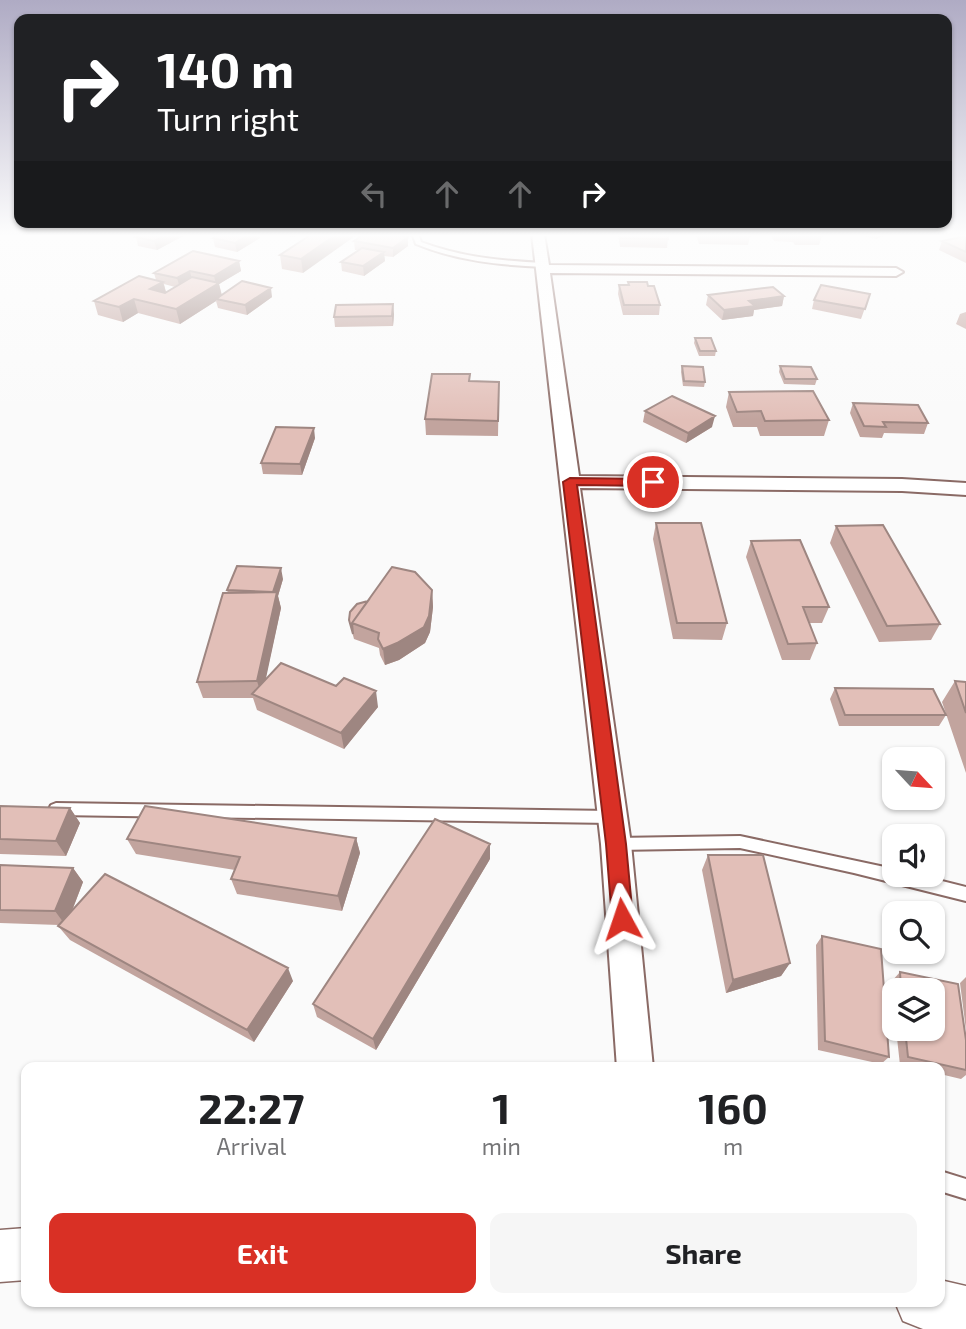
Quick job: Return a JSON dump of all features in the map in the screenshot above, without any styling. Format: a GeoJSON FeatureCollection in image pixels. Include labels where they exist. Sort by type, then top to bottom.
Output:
{"type":"FeatureCollection","features":[{"type":"Feature","properties":{"kind":"street"},"geometry":{"type":"LineString","coordinates":[[548,296],[616,844],[634,1062]]}},
{"type":"Feature","properties":{"kind":"street"},"geometry":{"type":"LineString","coordinates":[[570,482],[902,485],[966,489]]}},
{"type":"Feature","properties":{"kind":"street"},"geometry":{"type":"LineString","coordinates":[[0,1256],[21,1254]]}},
{"type":"Feature","properties":{"kind":"street"},"geometry":{"type":"LineString","coordinates":[[942,1307],[966,1313]]}},
{"type":"Feature","properties":{"kind":"lane"},"geometry":{"type":"LineString","coordinates":[[41,808],[612,817]]}},
{"type":"Feature","properties":{"kind":"lane"},"geometry":{"type":"LineString","coordinates":[[616,844],[740,842],[854,866],[966,894]]}},
{"type":"Feature","properties":{"kind":"lane"},"geometry":{"type":"LineString","coordinates":[[945,1183],[966,1189]]}},
{"type":"Feature","properties":{"kind":"building"},"geometry":{"type":"Polygon","coordinates":[[[103,296],[197,296],[176,309],[134,299],[119,307],[94,301],[103,296]]]}},
{"type":"Feature","properties":{"kind":"building"},"geometry":{"type":"Polygon","coordinates":[[[220,296],[259,296],[245,305],[216,299],[220,296]]]}},
{"type":"Feature","properties":{"kind":"building"},"geometry":{"type":"Polygon","coordinates":[[[622,296],[657,296],[660,305],[624,305],[622,296]]]}},
{"type":"Feature","properties":{"kind":"building"},"geometry":{"type":"Polygon","coordinates":[[[709,296],[784,296],[749,301],[755,306],[724,310],[709,296]]]}},
{"type":"Feature","properties":{"kind":"building"},"geometry":{"type":"Polygon","coordinates":[[[816,296],[869,296],[865,309],[814,300],[816,296]]]}},
{"type":"Feature","properties":{"kind":"building"},"geometry":{"type":"Polygon","coordinates":[[[393,304],[392,316],[334,317],[336,305],[393,304]]]}},
{"type":"Feature","properties":{"kind":"building"},"geometry":{"type":"Polygon","coordinates":[[[695,338],[711,338],[716,351],[700,351],[695,338]]]}},
{"type":"Feature","properties":{"kind":"building"},"geometry":{"type":"Polygon","coordinates":[[[682,366],[703,367],[705,382],[684,381],[682,366]]]}},
{"type":"Feature","properties":{"kind":"building"},"geometry":{"type":"Polygon","coordinates":[[[780,366],[811,367],[817,379],[785,379],[780,366]]]}},
{"type":"Feature","properties":{"kind":"building"},"geometry":{"type":"Polygon","coordinates":[[[432,374],[470,374],[469,381],[499,382],[498,421],[425,419],[432,374]]]}},
{"type":"Feature","properties":{"kind":"building"},"geometry":{"type":"Polygon","coordinates":[[[813,391],[829,420],[765,421],[761,411],[737,412],[729,392],[813,391]]]}},
{"type":"Feature","properties":{"kind":"building"},"geometry":{"type":"Polygon","coordinates":[[[672,396],[715,416],[688,433],[645,411],[672,396]]]}},
{"type":"Feature","properties":{"kind":"building"},"geometry":{"type":"Polygon","coordinates":[[[853,403],[918,405],[928,423],[883,422],[886,427],[864,426],[853,403]]]}},
{"type":"Feature","properties":{"kind":"building"},"geometry":{"type":"Polygon","coordinates":[[[276,427],[314,428],[300,464],[261,463],[276,427]]]}},
{"type":"Feature","properties":{"kind":"building"},"geometry":{"type":"Polygon","coordinates":[[[656,523],[701,523],[727,623],[677,623],[656,523]]]}},
{"type":"Feature","properties":{"kind":"building"},"geometry":{"type":"Polygon","coordinates":[[[883,525],[940,624],[887,626],[836,526],[883,525]]]}},
{"type":"Feature","properties":{"kind":"building"},"geometry":{"type":"Polygon","coordinates":[[[800,540],[829,607],[803,607],[817,643],[788,644],[751,541],[800,540]]]}},
{"type":"Feature","properties":{"kind":"building"},"geometry":{"type":"Polygon","coordinates":[[[237,566],[281,568],[273,592],[227,590],[237,566]]]}},
{"type":"Feature","properties":{"kind":"building"},"geometry":{"type":"Polygon","coordinates":[[[392,567],[415,572],[432,590],[429,616],[424,627],[383,649],[378,639],[379,633],[352,623],[392,567]]]}},
{"type":"Feature","properties":{"kind":"building"},"geometry":{"type":"Polygon","coordinates":[[[277,592],[257,681],[197,682],[223,593],[277,592]]]}},
{"type":"Feature","properties":{"kind":"building"},"geometry":{"type":"Polygon","coordinates":[[[368,601],[352,623],[353,634],[350,612],[357,604],[368,601]]]}},
{"type":"Feature","properties":{"kind":"building"},"geometry":{"type":"Polygon","coordinates":[[[281,663],[336,686],[344,678],[376,691],[341,733],[252,694],[281,663]]]}},
{"type":"Feature","properties":{"kind":"building"},"geometry":{"type":"Polygon","coordinates":[[[955,681],[966,682],[966,713],[955,681]]]}},
{"type":"Feature","properties":{"kind":"building"},"geometry":{"type":"Polygon","coordinates":[[[835,688],[933,689],[946,715],[845,715],[835,688]]]}},
{"type":"Feature","properties":{"kind":"building"},"geometry":{"type":"Polygon","coordinates":[[[0,806],[70,808],[56,841],[0,839],[0,806]]]}},
{"type":"Feature","properties":{"kind":"building"},"geometry":{"type":"Polygon","coordinates":[[[145,806],[356,838],[338,896],[231,879],[240,857],[127,839],[145,806]]]}},
{"type":"Feature","properties":{"kind":"building"},"geometry":{"type":"Polygon","coordinates":[[[435,819],[490,844],[373,1039],[313,1004],[435,819]]]}},
{"type":"Feature","properties":{"kind":"building"},"geometry":{"type":"Polygon","coordinates":[[[708,855],[763,855],[790,963],[733,980],[708,855]]]}},
{"type":"Feature","properties":{"kind":"building"},"geometry":{"type":"Polygon","coordinates":[[[0,865],[73,868],[55,911],[0,910],[0,865]]]}},
{"type":"Feature","properties":{"kind":"building"},"geometry":{"type":"Polygon","coordinates":[[[105,874],[288,968],[247,1030],[58,926],[105,874]]]}},
{"type":"Feature","properties":{"kind":"building"},"geometry":{"type":"Polygon","coordinates":[[[822,936],[881,949],[882,1041],[888,1041],[889,1057],[825,1041],[822,936]]]}},
{"type":"Feature","properties":{"kind":"building"},"geometry":{"type":"Polygon","coordinates":[[[900,972],[929,978],[900,978],[900,972]]]}},
{"type":"Feature","properties":{"kind":"building"},"geometry":{"type":"Polygon","coordinates":[[[945,981],[958,984],[966,1040],[966,1070],[945,1065],[945,1062],[908,1057],[906,1041],[945,1041],[945,981]]]}},
{"type":"Feature","properties":{"kind":"route"},"geometry":{"type":"LineString","coordinates":[[622,919],[616,844],[570,482],[653,482]]}}]}
